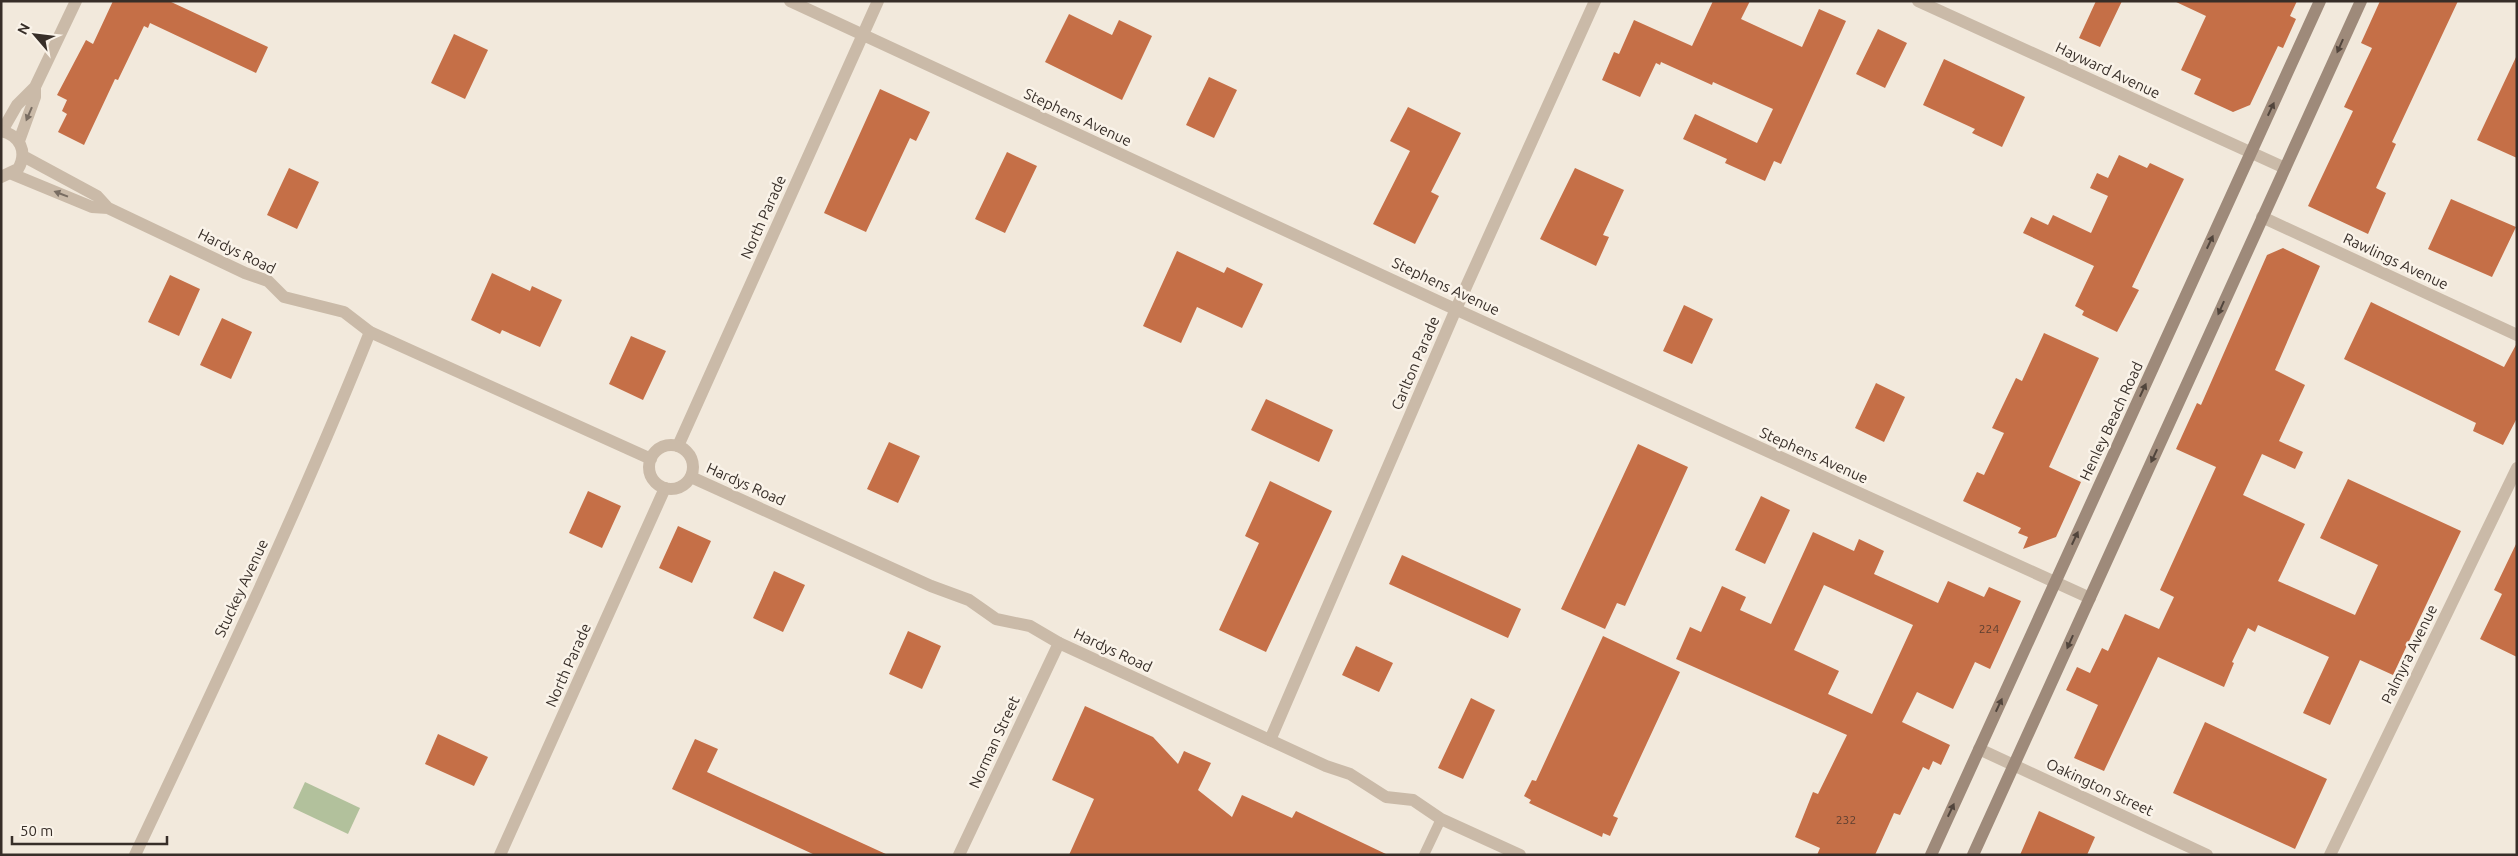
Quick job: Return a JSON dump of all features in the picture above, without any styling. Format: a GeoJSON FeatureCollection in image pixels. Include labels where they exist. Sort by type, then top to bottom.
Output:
{"type":"FeatureCollection","features":[{"type":"Feature","properties":{"kind":"main road","name":"Henley Beach Road"},"geometry":{"type":"LineString","coordinates":[[1931,855],[2320,1]]}},
{"type":"Feature","properties":{"kind":"main road"},"geometry":{"type":"LineString","coordinates":[[1973,855],[2360,1]]}},
{"type":"Feature","properties":{"kind":"street"},"geometry":{"type":"LineString","coordinates":[[19,140],[8,132],[1,131],[17,105],[35,87],[76,1]]}},
{"type":"Feature","properties":{"kind":"street","name":"Stephens Avenue"},"geometry":{"type":"LineString","coordinates":[[790,1],[1456,309],[2090,598]]}},
{"type":"Feature","properties":{"kind":"street","name":"North Parade"},"geometry":{"type":"LineString","coordinates":[[678,446],[878,1]]}},
{"type":"Feature","properties":{"kind":"street","name":"Carlton Parade"},"geometry":{"type":"LineString","coordinates":[[1270,740],[1456,309],[1595,1]]}},
{"type":"Feature","properties":{"kind":"street","name":"Hayward Avenue"},"geometry":{"type":"LineString","coordinates":[[1918,1],[2285,168]]}},
{"type":"Feature","properties":{"kind":"street"},"geometry":{"type":"LineString","coordinates":[[4,177],[21,163],[23,156],[19,140],[36,96],[35,87]]}},
{"type":"Feature","properties":{"kind":"street","name":"Hardys Road"},"geometry":{"type":"LineString","coordinates":[[23,156],[98,196],[108,208]]}},
{"type":"Feature","properties":{"kind":"street","name":"Hardys Road"},"geometry":{"type":"LineString","coordinates":[[4,177],[92,207],[108,208],[268,281],[284,298],[344,312],[370,332],[651,459]]}},
{"type":"Feature","properties":{"kind":"street","name":"Rawlings Avenue"},"geometry":{"type":"LineString","coordinates":[[2262,217],[2517,335]]}},
{"type":"Feature","properties":{"kind":"street","name":"Stuckey Avenue"},"geometry":{"type":"LineString","coordinates":[[134,855],[278,546],[337,413],[370,332]]}},
{"type":"Feature","properties":{"kind":"street"},"geometry":{"type":"LineString","coordinates":[[667,445],[678,446],[688,453],[693,464],[691,477],[684,485],[675,489],[665,488],[654,482],[649,471],[651,459],[657,450],[667,445]]}},
{"type":"Feature","properties":{"kind":"street","name":"Palmyra Avenue"},"geometry":{"type":"LineString","coordinates":[[2330,855],[2517,468]]}},
{"type":"Feature","properties":{"kind":"street","name":"Hardys Road"},"geometry":{"type":"LineString","coordinates":[[691,477],[931,586],[969,600],[996,619],[1030,626],[1058,643],[1326,766],[1350,774],[1386,797],[1414,800],[1441,819],[1520,855]]}},
{"type":"Feature","properties":{"kind":"street","name":"North Parade"},"geometry":{"type":"LineString","coordinates":[[500,855],[665,488]]}},
{"type":"Feature","properties":{"kind":"street","name":"Norman Street"},"geometry":{"type":"LineString","coordinates":[[959,855],[1058,643]]}},
{"type":"Feature","properties":{"kind":"street","name":"Oakington Street"},"geometry":{"type":"LineString","coordinates":[[1979,749],[2207,855]]}},
{"type":"Feature","properties":{"kind":"lane"},"geometry":{"type":"LineString","coordinates":[[1424,855],[1441,819]]}},
{"type":"Feature","properties":{"kind":"green space"},"geometry":{"type":"Polygon","coordinates":[[[305,782],[360,808],[348,834],[293,808],[305,782]]]}},
{"type":"Feature","properties":{"kind":"building"},"geometry":{"type":"Polygon","coordinates":[[[113,1],[169,1],[268,47],[256,73],[150,23],[148,28],[144,26],[118,80],[115,79],[84,145],[58,132],[67,114],[62,111],[67,100],[57,95],[86,40],[93,44],[113,1]]]}},
{"type":"Feature","properties":{"kind":"building"},"geometry":{"type":"Polygon","coordinates":[[[1713,1],[1750,1],[1741,19],[1802,47],[1819,9],[1846,21],[1781,164],[1774,161],[1765,181],[1725,163],[1727,159],[1683,139],[1695,114],[1757,143],[1773,109],[1713,82],[1712,85],[1661,62],[1660,65],[1656,63],[1640,97],[1602,80],[1614,52],[1619,54],[1634,20],[1692,46],[1713,1]]]}},
{"type":"Feature","properties":{"kind":"building"},"geometry":{"type":"Polygon","coordinates":[[[2096,1],[2122,1],[2100,47],[2079,38],[2096,1]]]}},
{"type":"Feature","properties":{"kind":"building"},"geometry":{"type":"Polygon","coordinates":[[[2174,1],[2297,1],[2290,16],[2296,19],[2283,48],[2278,46],[2250,105],[2233,112],[2194,94],[2201,79],[2181,70],[2206,16],[2174,1]]]}},
{"type":"Feature","properties":{"kind":"building"},"geometry":{"type":"Polygon","coordinates":[[[2380,1],[2458,1],[2392,142],[2396,144],[2376,188],[2386,193],[2368,234],[2308,206],[2353,111],[2344,107],[2372,48],[2361,43],[2380,1]]]}},
{"type":"Feature","properties":{"kind":"building"},"geometry":{"type":"Polygon","coordinates":[[[1069,14],[1112,35],[1119,20],[1152,36],[1122,100],[1045,62],[1069,14]]]}},
{"type":"Feature","properties":{"kind":"building"},"geometry":{"type":"Polygon","coordinates":[[[1878,29],[1907,43],[1885,88],[1856,74],[1878,29]]]}},
{"type":"Feature","properties":{"kind":"building"},"geometry":{"type":"Polygon","coordinates":[[[454,34],[488,50],[465,99],[431,83],[454,34]]]}},
{"type":"Feature","properties":{"kind":"building"},"geometry":{"type":"Polygon","coordinates":[[[2517,55],[2517,158],[2477,140],[2517,55]]]}},
{"type":"Feature","properties":{"kind":"building"},"geometry":{"type":"Polygon","coordinates":[[[1944,59],[2025,97],[2002,147],[1972,133],[1975,129],[1923,105],[1944,59]]]}},
{"type":"Feature","properties":{"kind":"building"},"geometry":{"type":"Polygon","coordinates":[[[1209,77],[1237,90],[1214,138],[1186,125],[1209,77]]]}},
{"type":"Feature","properties":{"kind":"building"},"geometry":{"type":"Polygon","coordinates":[[[880,89],[930,112],[916,141],[910,138],[866,232],[824,213],[880,89]]]}},
{"type":"Feature","properties":{"kind":"building"},"geometry":{"type":"Polygon","coordinates":[[[1408,107],[1461,133],[1431,192],[1439,196],[1415,244],[1373,224],[1410,151],[1390,141],[1408,107]]]}},
{"type":"Feature","properties":{"kind":"building"},"geometry":{"type":"Polygon","coordinates":[[[1007,152],[1037,166],[1005,233],[975,219],[1007,152]]]}},
{"type":"Feature","properties":{"kind":"building"},"geometry":{"type":"Polygon","coordinates":[[[2119,155],[2147,168],[2150,163],[2184,179],[2132,287],[2139,290],[2117,332],[2082,315],[2084,311],[2075,306],[2094,266],[2023,233],[2031,217],[2048,225],[2053,215],[2091,233],[2108,196],[2090,188],[2097,173],[2108,178],[2119,155]]]}},
{"type":"Feature","properties":{"kind":"building"},"geometry":{"type":"Polygon","coordinates":[[[289,168],[319,182],[297,229],[267,215],[289,168]]]}},
{"type":"Feature","properties":{"kind":"building"},"geometry":{"type":"Polygon","coordinates":[[[1575,168],[1624,190],[1603,235],[1609,237],[1596,266],[1540,239],[1575,168]]]}},
{"type":"Feature","properties":{"kind":"building"},"geometry":{"type":"Polygon","coordinates":[[[2451,199],[2516,227],[2492,277],[2428,249],[2451,199]]]}},
{"type":"Feature","properties":{"kind":"building"},"geometry":{"type":"Polygon","coordinates":[[[2283,248],[2320,266],[2275,370],[2305,385],[2279,441],[2303,452],[2295,469],[2262,454],[2243,495],[2305,524],[2278,581],[2355,615],[2378,565],[2320,538],[2348,479],[2461,531],[2393,675],[2360,660],[2330,725],[2303,713],[2329,657],[2258,625],[2255,632],[2248,628],[2232,662],[2234,663],[2224,687],[2158,657],[2104,771],[2074,758],[2098,705],[2066,690],[2077,667],[2090,673],[2102,648],[2108,651],[2125,614],[2159,629],[2174,597],[2160,590],[2216,467],[2176,449],[2197,403],[2201,405],[2267,255],[2283,248]]]}},
{"type":"Feature","properties":{"kind":"building"},"geometry":{"type":"Polygon","coordinates":[[[1177,251],[1224,273],[1227,267],[1263,284],[1242,328],[1197,307],[1181,343],[1143,326],[1177,251]]]}},
{"type":"Feature","properties":{"kind":"building"},"geometry":{"type":"Polygon","coordinates":[[[492,273],[530,291],[532,286],[562,300],[540,347],[502,330],[500,334],[471,320],[492,273]]]}},
{"type":"Feature","properties":{"kind":"building"},"geometry":{"type":"Polygon","coordinates":[[[170,275],[200,289],[179,336],[148,322],[170,275]]]}},
{"type":"Feature","properties":{"kind":"building"},"geometry":{"type":"Polygon","coordinates":[[[2371,302],[2504,367],[2517,343],[2517,418],[2503,445],[2473,431],[2476,423],[2344,359],[2371,302]]]}},
{"type":"Feature","properties":{"kind":"building"},"geometry":{"type":"Polygon","coordinates":[[[1684,305],[1713,319],[1692,364],[1663,351],[1684,305]]]}},
{"type":"Feature","properties":{"kind":"building"},"geometry":{"type":"Polygon","coordinates":[[[222,318],[252,332],[231,379],[200,365],[222,318]]]}},
{"type":"Feature","properties":{"kind":"building"},"geometry":{"type":"Polygon","coordinates":[[[2044,333],[2099,358],[2049,467],[2081,482],[2056,537],[2023,549],[2028,537],[2018,533],[2021,528],[1963,501],[1977,472],[1984,475],[2004,433],[1992,428],[2016,378],[2022,381],[2044,333]]]}},
{"type":"Feature","properties":{"kind":"building"},"geometry":{"type":"Polygon","coordinates":[[[631,336],[666,351],[643,400],[609,384],[631,336]]]}},
{"type":"Feature","properties":{"kind":"building"},"geometry":{"type":"Polygon","coordinates":[[[1876,383],[1905,397],[1884,442],[1855,428],[1876,383]]]}},
{"type":"Feature","properties":{"kind":"building"},"geometry":{"type":"Polygon","coordinates":[[[1266,399],[1333,430],[1319,462],[1251,430],[1266,399]]]}},
{"type":"Feature","properties":{"kind":"building"},"geometry":{"type":"Polygon","coordinates":[[[889,442],[920,456],[898,503],[867,489],[889,442]]]}},
{"type":"Feature","properties":{"kind":"building"},"geometry":{"type":"Polygon","coordinates":[[[1638,444],[1688,467],[1625,606],[1617,603],[1605,629],[1561,609],[1638,444]]]}},
{"type":"Feature","properties":{"kind":"building"},"geometry":{"type":"Polygon","coordinates":[[[1270,481],[1332,511],[1266,652],[1219,630],[1259,543],[1245,536],[1270,481]]]}},
{"type":"Feature","properties":{"kind":"building"},"geometry":{"type":"Polygon","coordinates":[[[588,491],[621,506],[602,548],[569,533],[588,491]]]}},
{"type":"Feature","properties":{"kind":"building"},"geometry":{"type":"Polygon","coordinates":[[[1761,496],[1790,510],[1765,564],[1735,550],[1761,496]]]}},
{"type":"Feature","properties":{"kind":"building"},"geometry":{"type":"Polygon","coordinates":[[[678,526],[711,541],[692,583],[659,568],[678,526]]]}},
{"type":"Feature","properties":{"kind":"building"},"geometry":{"type":"Polygon","coordinates":[[[1813,532],[1854,551],[1859,539],[1884,551],[1874,574],[1938,603],[1948,581],[1984,597],[1989,587],[2021,601],[1990,669],[1975,662],[1953,709],[1917,692],[1902,722],[1950,745],[1941,765],[1933,761],[1929,770],[1923,767],[1900,815],[1894,813],[1875,855],[1817,855],[1820,848],[1795,837],[1813,792],[1818,794],[1847,735],[1676,659],[1690,627],[1701,632],[1722,586],[1746,597],[1740,610],[1771,624],[1813,532]],[[1824,585],[1794,650],[1839,671],[1828,694],[1872,714],[1913,625],[1824,585]]]}},
{"type":"Feature","properties":{"kind":"building"},"geometry":{"type":"Polygon","coordinates":[[[2517,542],[2517,657],[2480,639],[2502,594],[2494,590],[2517,542]]]}},
{"type":"Feature","properties":{"kind":"building"},"geometry":{"type":"Polygon","coordinates":[[[1402,555],[1521,609],[1508,638],[1389,584],[1402,555]]]}},
{"type":"Feature","properties":{"kind":"building"},"geometry":{"type":"Polygon","coordinates":[[[774,571],[805,585],[783,632],[753,618],[774,571]]]}},
{"type":"Feature","properties":{"kind":"building"},"geometry":{"type":"Polygon","coordinates":[[[908,631],[941,646],[922,689],[889,674],[908,631]]]}},
{"type":"Feature","properties":{"kind":"building"},"geometry":{"type":"Polygon","coordinates":[[[1603,636],[1680,672],[1613,816],[1618,818],[1610,836],[1603,833],[1602,837],[1529,803],[1531,800],[1524,796],[1532,780],[1536,781],[1603,636]]]}},
{"type":"Feature","properties":{"kind":"building"},"geometry":{"type":"Polygon","coordinates":[[[1356,646],[1393,663],[1379,692],[1342,675],[1356,646]]]}},
{"type":"Feature","properties":{"kind":"building"},"geometry":{"type":"Polygon","coordinates":[[[1471,698],[1495,710],[1463,779],[1438,768],[1471,698]]]}},
{"type":"Feature","properties":{"kind":"building"},"geometry":{"type":"Polygon","coordinates":[[[1085,706],[1153,737],[1178,764],[1184,751],[1211,763],[1198,790],[1232,817],[1242,795],[1292,818],[1296,811],[1388,855],[1069,855],[1094,799],[1052,780],[1085,706]]]}},
{"type":"Feature","properties":{"kind":"building"},"geometry":{"type":"Polygon","coordinates":[[[2205,722],[2327,779],[2295,849],[2173,793],[2205,722]]]}},
{"type":"Feature","properties":{"kind":"building"},"geometry":{"type":"Polygon","coordinates":[[[438,734],[488,757],[474,786],[425,764],[438,734]]]}},
{"type":"Feature","properties":{"kind":"building"},"geometry":{"type":"Polygon","coordinates":[[[695,739],[718,749],[707,772],[888,855],[815,855],[672,789],[695,739]]]}},
{"type":"Feature","properties":{"kind":"building"},"geometry":{"type":"Polygon","coordinates":[[[2039,811],[2095,837],[2087,855],[2020,855],[2039,811]]]}}]}
